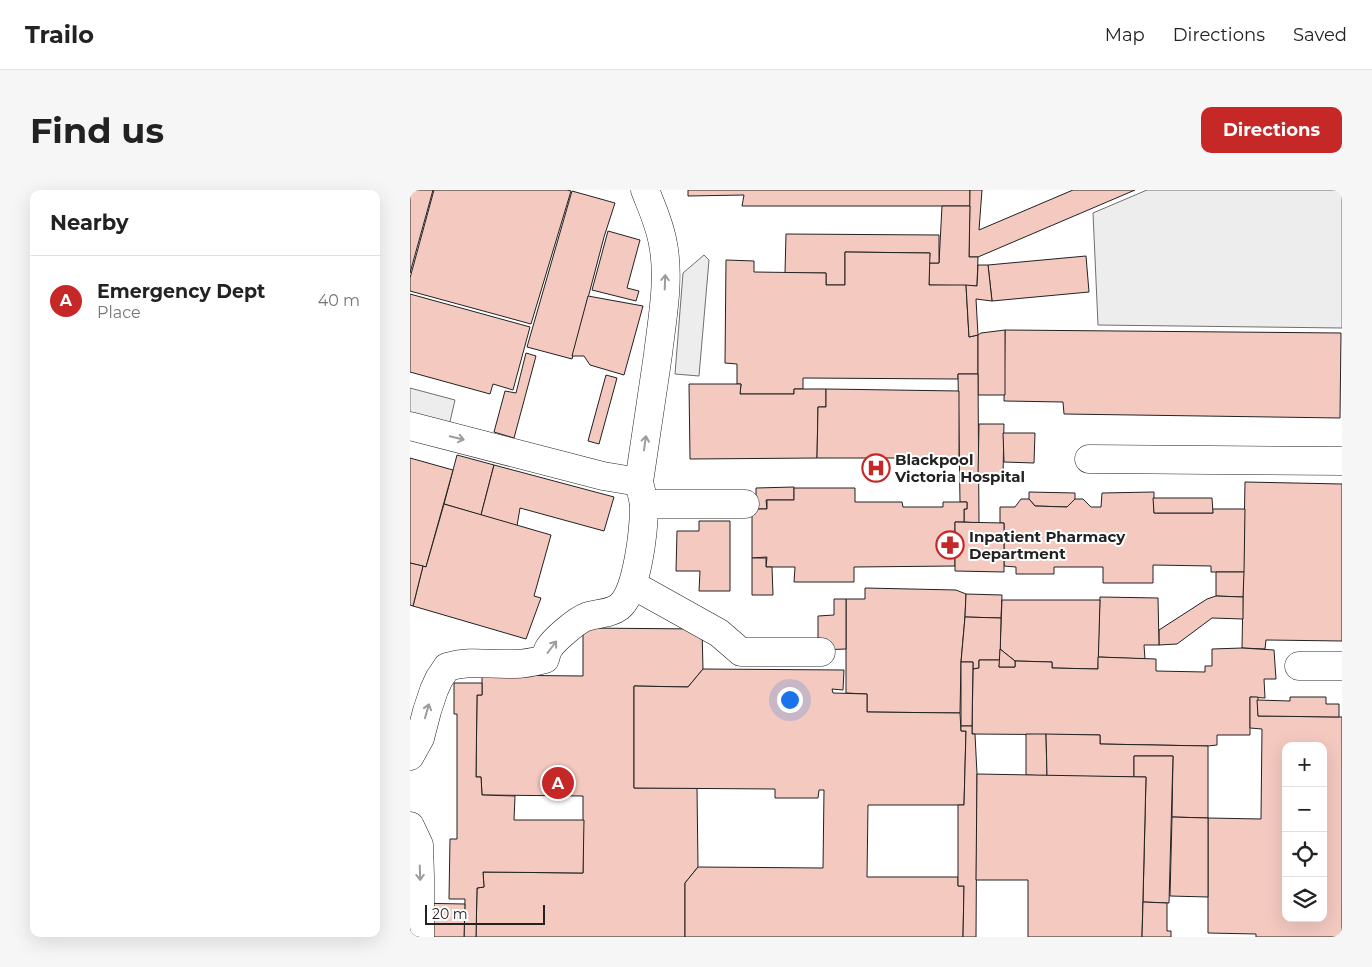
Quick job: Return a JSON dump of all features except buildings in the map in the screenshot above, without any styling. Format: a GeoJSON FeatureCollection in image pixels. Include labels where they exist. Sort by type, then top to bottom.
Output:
{"type":"FeatureCollection","features":[{"type":"Feature","properties":{"kind":"lane"},"geometry":{"type":"LineString","coordinates":[[410,756],[420,738],[434,690],[446,667],[461,663],[527,663],[545,659],[548,648],[571,626],[586,617],[619,607],[633,585],[640,548],[641,493],[662,322],[666,261],[664,244],[657,220],[645,190]]}},
{"type":"Feature","properties":{"kind":"lane"},"geometry":{"type":"LineString","coordinates":[[410,426],[594,473],[641,493],[745,504]]}},
{"type":"Feature","properties":{"kind":"lane"},"geometry":{"type":"LineString","coordinates":[[1089,459],[1342,461]]}},
{"type":"Feature","properties":{"kind":"lane"},"geometry":{"type":"LineString","coordinates":[[633,585],[719,633],[740,652],[821,652]]}},
{"type":"Feature","properties":{"kind":"lane"},"geometry":{"type":"LineString","coordinates":[[1299,666],[1342,666]]}},
{"type":"Feature","properties":{"kind":"lane"},"geometry":{"type":"LineString","coordinates":[[410,826],[419,845],[420,937]]}},
{"type":"Feature","properties":{"kind":"shaded area"},"geometry":{"type":"Polygon","coordinates":[[[1147,190],[1342,190],[1342,328],[1098,325],[1093,213],[1147,190]]]}},
{"type":"Feature","properties":{"kind":"shaded area"},"geometry":{"type":"Polygon","coordinates":[[[704,255],[709,260],[699,376],[675,374],[683,273],[704,255]]]}},
{"type":"Feature","properties":{"kind":"shaded area"},"geometry":{"type":"Polygon","coordinates":[[[410,388],[455,400],[449,426],[410,416],[410,388]]]}},
{"type":"Feature","properties":{"kind":"place","name":"Blackpool Victoria Hospital"},"geometry":{"type":"Point","coordinates":[876,468]}},
{"type":"Feature","properties":{"kind":"place","name":"Inpatient Pharmacy Department"},"geometry":{"type":"Point","coordinates":[950,545]}},
{"type":"Feature","properties":{"kind":"place","name":"Emergency Dept"},"geometry":{"type":"Point","coordinates":[558,783]}}]}
